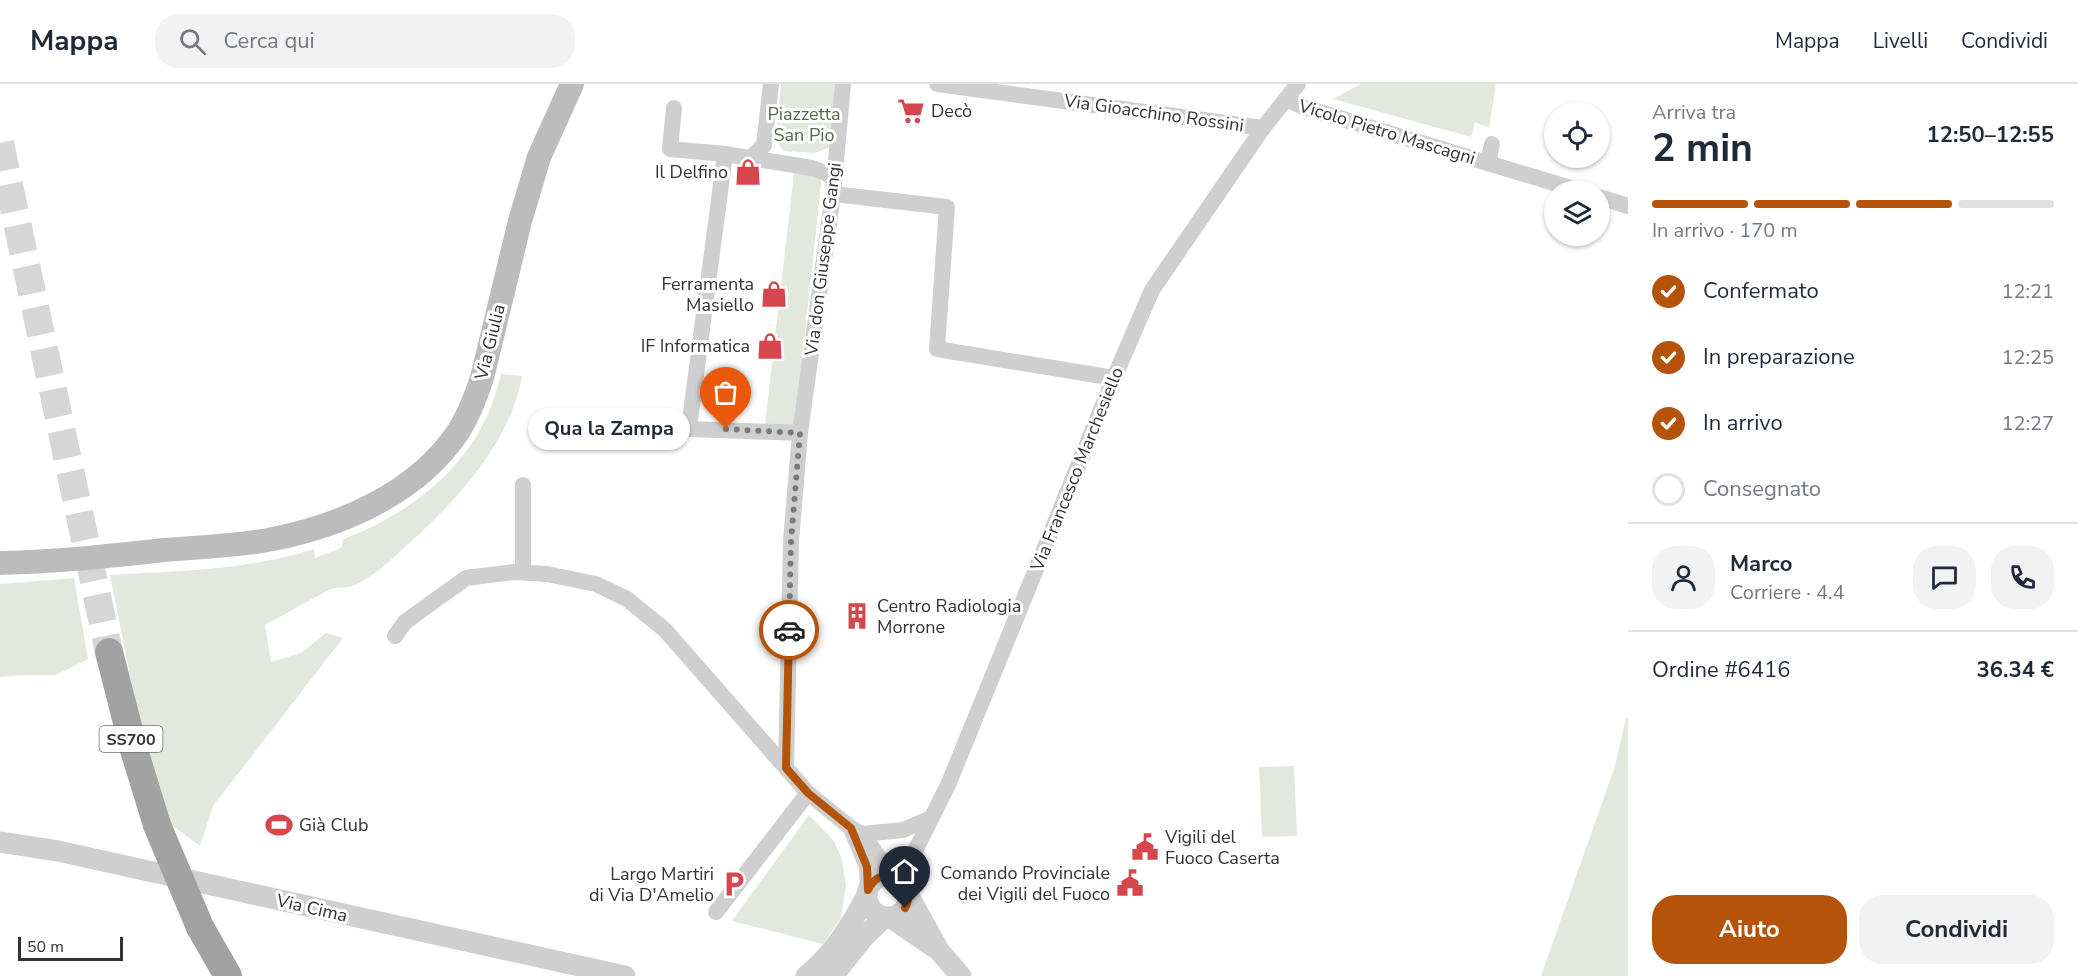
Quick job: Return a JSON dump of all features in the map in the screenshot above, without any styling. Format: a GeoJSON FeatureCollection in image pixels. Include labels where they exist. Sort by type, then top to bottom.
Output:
{"type":"FeatureCollection","features":[{"type":"Feature","properties":{"kind":"highway","name":"SS700"},"geometry":{"type":"LineString","coordinates":[[109,652],[134,750],[157,825],[200,927],[228,976]]}},
{"type":"Feature","properties":{"kind":"main road","name":"Via Giulia"},"geometry":{"type":"LineString","coordinates":[[0,563],[118,555],[271,540],[361,512],[394,493],[423,471],[458,431],[483,378],[520,221],[539,157],[572,84]]}},
{"type":"Feature","properties":{"kind":"street"},"geometry":{"type":"LineString","coordinates":[[751,158],[764,145],[771,84]]}},
{"type":"Feature","properties":{"kind":"street","name":"Via don Giuseppe Gangi"},"geometry":{"type":"LineString","coordinates":[[786,768],[791,541],[800,433],[833,187],[843,84]]}},
{"type":"Feature","properties":{"kind":"street","name":"Via Gioacchino Rossini"},"geometry":{"type":"LineString","coordinates":[[938,84],[1263,128]]}},
{"type":"Feature","properties":{"kind":"street","name":"Via Francesco Marchesiello"},"geometry":{"type":"LineString","coordinates":[[900,883],[948,785],[1152,290],[1263,128],[1298,84]]}},
{"type":"Feature","properties":{"kind":"street","name":"Vicolo Pietro Mascagni"},"geometry":{"type":"LineString","coordinates":[[1286,99],[1303,107],[1544,180]]}},
{"type":"Feature","properties":{"kind":"street"},"geometry":{"type":"LineString","coordinates":[[674,108],[670,149],[725,154],[820,170],[833,187],[948,207],[937,349],[1114,378]]}},
{"type":"Feature","properties":{"kind":"street","name":"Vicolo Pietro Mascagni"},"geometry":{"type":"LineString","coordinates":[[1488,163],[1491,144]]}},
{"type":"Feature","properties":{"kind":"street"},"geometry":{"type":"LineString","coordinates":[[764,145],[780,155],[817,158],[825,157],[836,147]]}},
{"type":"Feature","properties":{"kind":"street"},"geometry":{"type":"LineString","coordinates":[[689,428],[725,154]]}},
{"type":"Feature","properties":{"kind":"street"},"geometry":{"type":"LineString","coordinates":[[1610,200],[1628,206]]}},
{"type":"Feature","properties":{"kind":"street"},"geometry":{"type":"LineString","coordinates":[[637,427],[800,433]]}},
{"type":"Feature","properties":{"kind":"street"},"geometry":{"type":"LineString","coordinates":[[523,485],[523,572]]}},
{"type":"Feature","properties":{"kind":"street"},"geometry":{"type":"LineString","coordinates":[[395,636],[405,622],[466,578],[523,572],[547,574],[596,585],[627,598],[665,630],[808,793],[856,831],[900,883],[940,952],[961,976]]}},
{"type":"Feature","properties":{"kind":"street"},"geometry":{"type":"LineString","coordinates":[[716,912],[808,793]]}},
{"type":"Feature","properties":{"kind":"street"},"geometry":{"type":"LineString","coordinates":[[856,831],[903,830],[931,818]]}},
{"type":"Feature","properties":{"kind":"street"},"geometry":{"type":"LineString","coordinates":[[856,831],[867,867],[868,904],[873,911],[888,917],[940,952]]}},
{"type":"Feature","properties":{"kind":"street","name":"Via Cima"},"geometry":{"type":"LineString","coordinates":[[0,842],[58,851],[624,976]]}},
{"type":"Feature","properties":{"kind":"street"},"geometry":{"type":"LineString","coordinates":[[806,976],[824,961],[849,929],[874,879],[880,876],[900,883],[908,902],[901,912],[888,917],[864,937],[833,976]]}},
{"type":"Feature","properties":{"kind":"green space","name":"Piazzetta San Pio"},"geometry":{"type":"Polygon","coordinates":[[[781,84],[836,84],[830,147],[815,153],[784,151],[775,140],[781,84]]]}},
{"type":"Feature","properties":{"kind":"green space"},"geometry":{"type":"Polygon","coordinates":[[[1361,84],[1496,84],[1489,128],[1475,122],[1471,137],[1333,99],[1361,84]]]}},
{"type":"Feature","properties":{"kind":"green space"},"geometry":{"type":"Polygon","coordinates":[[[794,173],[822,175],[795,426],[765,425],[794,173]]]}},
{"type":"Feature","properties":{"kind":"green space"},"geometry":{"type":"Polygon","coordinates":[[[501,374],[522,376],[516,400],[506,424],[478,470],[443,511],[369,577],[352,586],[329,590],[265,625],[271,662],[301,653],[326,633],[343,638],[213,806],[200,846],[168,822],[140,725],[110,575],[187,571],[239,565],[314,549],[315,558],[341,548],[344,539],[389,518],[411,504],[449,472],[479,432],[492,405],[501,374]]]}},
{"type":"Feature","properties":{"kind":"green space"},"geometry":{"type":"Polygon","coordinates":[[[74,578],[88,659],[56,675],[0,677],[0,584],[74,578]]]}},
{"type":"Feature","properties":{"kind":"green space"},"geometry":{"type":"Polygon","coordinates":[[[1626,718],[1628,719],[1628,976],[1541,976],[1615,766],[1626,718]]]}},
{"type":"Feature","properties":{"kind":"green space"},"geometry":{"type":"Polygon","coordinates":[[[1294,766],[1297,836],[1262,837],[1259,767],[1294,766]]]}},
{"type":"Feature","properties":{"kind":"green space"},"geometry":{"type":"Polygon","coordinates":[[[809,815],[834,841],[842,859],[846,885],[841,918],[823,944],[732,921],[809,815]]]}},
{"type":"Feature","properties":{"kind":"tunnel"},"geometry":{"type":"LineString","coordinates":[[0,143],[109,652]]}},
{"type":"Feature","properties":{"kind":"way so far"},"geometry":{"type":"LineString","coordinates":[[726,429],[800,433],[791,541],[789,630]]}},
{"type":"Feature","properties":{"kind":"place","name":"Decò"},"geometry":{"type":"Point","coordinates":[911,111]}},
{"type":"Feature","properties":{"kind":"place","name":"Il Delfino"},"geometry":{"type":"Point","coordinates":[748,172]}},
{"type":"Feature","properties":{"kind":"place","name":"Ferramenta Masiello"},"geometry":{"type":"Point","coordinates":[774,294]}},
{"type":"Feature","properties":{"kind":"place","name":"IF Informatica"},"geometry":{"type":"Point","coordinates":[770,346]}},
{"type":"Feature","properties":{"kind":"place","name":"Qua la Zampa"},"geometry":{"type":"Point","coordinates":[726,429]}},
{"type":"Feature","properties":{"kind":"place","name":"Centro Radiologia Morrone"},"geometry":{"type":"Point","coordinates":[857,616]}},
{"type":"Feature","properties":{"kind":"place","name":"Già Club"},"geometry":{"type":"Point","coordinates":[279,825]}},
{"type":"Feature","properties":{"kind":"place","name":"Vigili del Fuoco Caserta"},"geometry":{"type":"Point","coordinates":[1145,847]}},
{"type":"Feature","properties":{"kind":"place","name":"Comando Provinciale dei Vigili del Fuoco"},"geometry":{"type":"Point","coordinates":[1130,883]}},
{"type":"Feature","properties":{"kind":"place","name":"Largo Martiri di Via D'Amelio"},"geometry":{"type":"Point","coordinates":[734,884]}},
{"type":"Feature","properties":{"kind":"route"},"geometry":{"type":"LineString","coordinates":[[789,630],[786,768],[808,793],[851,828],[867,867],[868,890],[874,879],[886,875],[896,876],[905,883],[908,889],[909,896],[905,908]]}}]}
